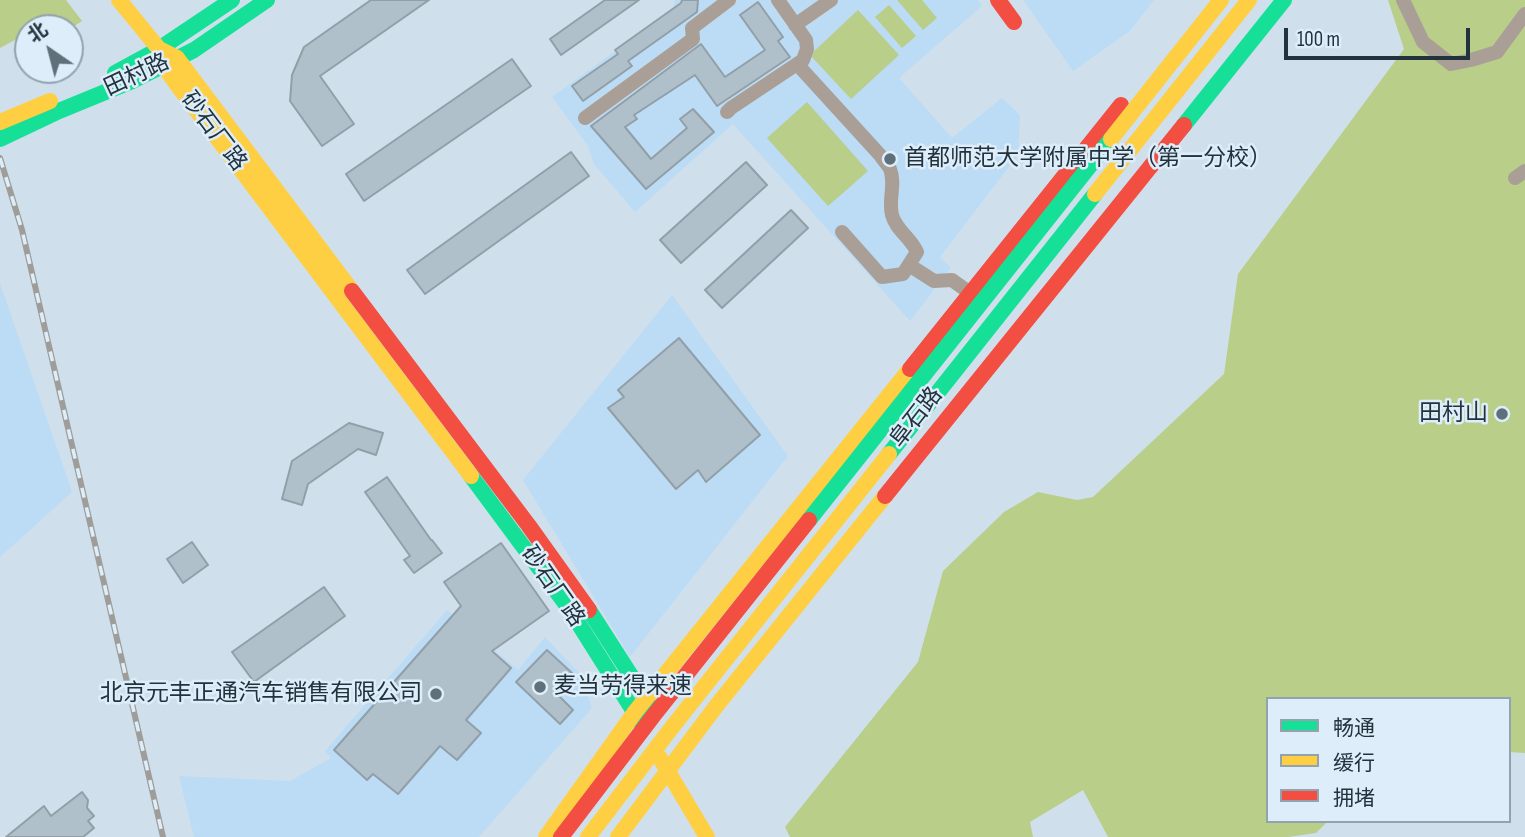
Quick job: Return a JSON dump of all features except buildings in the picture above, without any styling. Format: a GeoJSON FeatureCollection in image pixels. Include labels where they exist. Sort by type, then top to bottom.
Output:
{"type":"FeatureCollection","features":[{"type":"Feature","properties":{"kind":"main road"},"geometry":{"type":"LineString","coordinates":[[119,0],[159,49]]}},
{"type":"Feature","properties":{"kind":"main road","name":"田村路"},"geometry":{"type":"LineString","coordinates":[[0,122],[126,68],[232,0]]}},
{"type":"Feature","properties":{"kind":"main road","name":"田村路"},"geometry":{"type":"LineString","coordinates":[[0,139],[194,50],[267,0]]}},
{"type":"Feature","properties":{"kind":"main road"},"geometry":{"type":"LineString","coordinates":[[998,0],[1014,22]]}},
{"type":"Feature","properties":{"kind":"main road","name":"阜石路"},"geometry":{"type":"LineString","coordinates":[[546,837],[635,712],[1206,0]]}},
{"type":"Feature","properties":{"kind":"main road","name":"阜石路"},"geometry":{"type":"LineString","coordinates":[[561,837],[654,715],[1221,0]]}},
{"type":"Feature","properties":{"kind":"main road","name":"阜石路"},"geometry":{"type":"LineString","coordinates":[[588,837],[1249,0]]}},
{"type":"Feature","properties":{"kind":"main road","name":"阜石路"},"geometry":{"type":"LineString","coordinates":[[618,837],[717,705],[1284,0]]}},
{"type":"Feature","properties":{"kind":"main road","name":"砂石厂路"},"geometry":{"type":"LineString","coordinates":[[159,49],[537,537],[581,598],[646,699],[672,766],[707,837]]}},
{"type":"Feature","properties":{"kind":"main road","name":"砂石厂路"},"geometry":{"type":"LineString","coordinates":[[170,62],[568,607],[635,712],[722,837]]}},
{"type":"Feature","properties":{"kind":"street"},"geometry":{"type":"LineString","coordinates":[[584,118],[693,39],[692,28],[729,0]]}},
{"type":"Feature","properties":{"kind":"street"},"geometry":{"type":"LineString","coordinates":[[727,112],[803,60],[807,49],[806,40],[778,0]]}},
{"type":"Feature","properties":{"kind":"street"},"geometry":{"type":"LineString","coordinates":[[796,25],[831,0]]}},
{"type":"Feature","properties":{"kind":"street"},"geometry":{"type":"LineString","coordinates":[[1403,0],[1423,42],[1451,64],[1497,51],[1525,14]]}},
{"type":"Feature","properties":{"kind":"street"},"geometry":{"type":"LineString","coordinates":[[797,64],[890,169],[891,212],[897,227],[917,252],[903,274],[882,277],[842,232]]}},
{"type":"Feature","properties":{"kind":"street"},"geometry":{"type":"LineString","coordinates":[[909,265],[934,281],[952,280],[970,293]]}},
{"type":"Feature","properties":{"kind":"shaded area","name":"首都师范大学附属中学（第一分校）"},"geometry":{"type":"Polygon","coordinates":[[[675,0],[978,0],[982,6],[899,78],[952,138],[1002,98],[1020,115],[1018,155],[940,257],[951,268],[910,321],[733,124],[635,212],[594,164],[588,146],[552,97],[673,9],[675,0]]]}},
{"type":"Feature","properties":{"kind":"shaded area"},"geometry":{"type":"Polygon","coordinates":[[[1023,0],[1154,0],[1130,31],[1073,71],[1023,0]]]}},
{"type":"Feature","properties":{"kind":"shaded area"},"geometry":{"type":"Polygon","coordinates":[[[0,283],[72,492],[0,557],[0,283]]]}},
{"type":"Feature","properties":{"kind":"shaded area"},"geometry":{"type":"Polygon","coordinates":[[[672,295],[788,456],[630,657],[523,480],[672,295]]]}},
{"type":"Feature","properties":{"kind":"shaded area"},"geometry":{"type":"Polygon","coordinates":[[[447,610],[518,670],[545,637],[582,676],[592,708],[479,837],[194,837],[179,776],[290,781],[331,758],[325,751],[447,610]]]}},
{"type":"Feature","properties":{"kind":"green space"},"geometry":{"type":"Polygon","coordinates":[[[0,0],[66,0],[77,14],[14,14],[14,40],[0,48],[0,0]]]}},
{"type":"Feature","properties":{"kind":"green space"},"geometry":{"type":"Polygon","coordinates":[[[897,0],[922,0],[937,18],[923,30],[897,0]]]}},
{"type":"Feature","properties":{"kind":"green space"},"geometry":{"type":"Polygon","coordinates":[[[1388,0],[1525,0],[1525,753],[1511,752],[1511,697],[1266,697],[1266,823],[1326,823],[1316,833],[1288,837],[1108,837],[1083,790],[1030,822],[1033,837],[790,837],[785,827],[918,662],[943,571],[1004,512],[1038,492],[1077,500],[1093,497],[1224,374],[1238,274],[1404,49],[1388,0]]]}},
{"type":"Feature","properties":{"kind":"green space"},"geometry":{"type":"Polygon","coordinates":[[[889,5],[916,36],[902,48],[875,17],[889,5]]]}},
{"type":"Feature","properties":{"kind":"green space"},"geometry":{"type":"Polygon","coordinates":[[[858,10],[899,55],[851,99],[810,55],[858,10]]]}},
{"type":"Feature","properties":{"kind":"green space"},"geometry":{"type":"Polygon","coordinates":[[[807,102],[868,171],[828,206],[767,138],[807,102]]]}},
{"type":"Feature","properties":{"kind":"railway"},"geometry":{"type":"LineString","coordinates":[[0,158],[22,230],[163,837]]}},
{"type":"Feature","properties":{"kind":"traffic: fast"},"geometry":{"type":"LineString","coordinates":[[115,73],[159,49],[232,0]]}},
{"type":"Feature","properties":{"kind":"traffic: fast"},"geometry":{"type":"LineString","coordinates":[[0,139],[132,81],[194,50],[267,0]]}},
{"type":"Feature","properties":{"kind":"traffic: fast"},"geometry":{"type":"LineString","coordinates":[[1184,125],[1284,0]]}},
{"type":"Feature","properties":{"kind":"traffic: fast"},"geometry":{"type":"LineString","coordinates":[[809,520],[1111,139]]}},
{"type":"Feature","properties":{"kind":"traffic: fast"},"geometry":{"type":"LineString","coordinates":[[889,454],[1095,194]]}},
{"type":"Feature","properties":{"kind":"traffic: fast"},"geometry":{"type":"LineString","coordinates":[[471,476],[568,607],[643,726]]}},
{"type":"Feature","properties":{"kind":"traffic: fast"},"geometry":{"type":"LineString","coordinates":[[589,610],[653,714]]}},
{"type":"Feature","properties":{"kind":"traffic: slow"},"geometry":{"type":"LineString","coordinates":[[119,0],[159,49],[164,66],[175,82],[471,476]]}},
{"type":"Feature","properties":{"kind":"traffic: slow"},"geometry":{"type":"LineString","coordinates":[[1111,139],[1221,0]]}},
{"type":"Feature","properties":{"kind":"traffic: slow"},"geometry":{"type":"LineString","coordinates":[[1095,194],[1249,0]]}},
{"type":"Feature","properties":{"kind":"traffic: slow"},"geometry":{"type":"LineString","coordinates":[[159,49],[177,58],[352,291]]}},
{"type":"Feature","properties":{"kind":"traffic: slow"},"geometry":{"type":"LineString","coordinates":[[0,122],[50,101]]}},
{"type":"Feature","properties":{"kind":"traffic: slow"},"geometry":{"type":"LineString","coordinates":[[546,837],[635,712],[910,369]]}},
{"type":"Feature","properties":{"kind":"traffic: slow"},"geometry":{"type":"LineString","coordinates":[[588,837],[889,454]]}},
{"type":"Feature","properties":{"kind":"traffic: slow"},"geometry":{"type":"LineString","coordinates":[[618,837],[717,705],[885,496]]}},
{"type":"Feature","properties":{"kind":"traffic: slow"},"geometry":{"type":"LineString","coordinates":[[660,758],[707,837]]}},
{"type":"Feature","properties":{"kind":"traffic: jam"},"geometry":{"type":"LineString","coordinates":[[998,0],[1014,22]]}},
{"type":"Feature","properties":{"kind":"traffic: jam"},"geometry":{"type":"LineString","coordinates":[[910,369],[1121,105]]}},
{"type":"Feature","properties":{"kind":"traffic: jam"},"geometry":{"type":"LineString","coordinates":[[885,496],[1184,125]]}},
{"type":"Feature","properties":{"kind":"traffic: jam"},"geometry":{"type":"LineString","coordinates":[[352,291],[589,610]]}},
{"type":"Feature","properties":{"kind":"traffic: jam"},"geometry":{"type":"LineString","coordinates":[[561,837],[809,520]]}},
{"type":"Feature","properties":{"kind":"place","name":"首都师范大学附属中学（第一分校）"},"geometry":{"type":"Point","coordinates":[890,159]}},
{"type":"Feature","properties":{"kind":"place","name":"田村山"},"geometry":{"type":"Point","coordinates":[1502,414]}},
{"type":"Feature","properties":{"kind":"place","name":"麦当劳得来速"},"geometry":{"type":"Point","coordinates":[540,687]}},
{"type":"Feature","properties":{"kind":"place","name":"北京元丰正通汽车销售有限公司"},"geometry":{"type":"Point","coordinates":[436,694]}}]}
